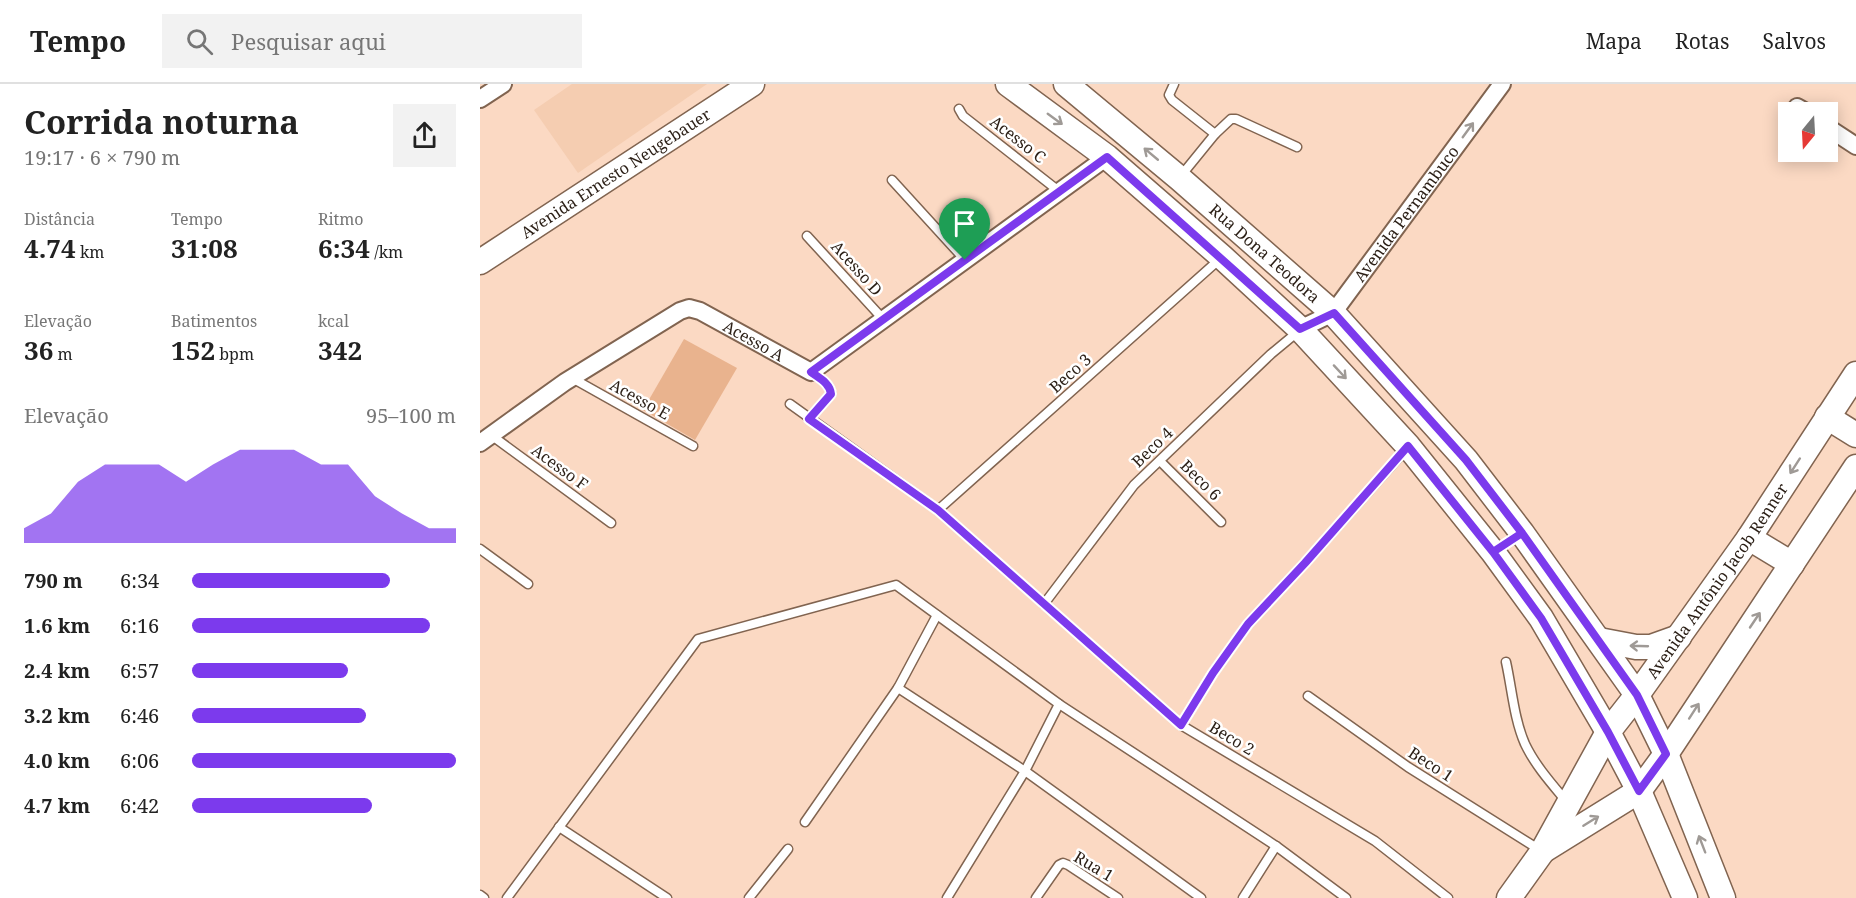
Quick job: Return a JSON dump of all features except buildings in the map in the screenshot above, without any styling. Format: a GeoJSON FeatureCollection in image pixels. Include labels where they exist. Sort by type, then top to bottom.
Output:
{"type":"FeatureCollection","features":[{"type":"Feature","properties":{"kind":"main road","name":"Avenida Ernesto Neugebauer"},"geometry":{"type":"LineString","coordinates":[[480,262],[752,84]]}},
{"type":"Feature","properties":{"kind":"main road","name":"Rua Dona Teodora"},"geometry":{"type":"LineString","coordinates":[[1008,84],[1107,157],[1222,257],[1300,329],[1408,446],[1493,552],[1541,618],[1608,732],[1639,791],[1685,898]]}},
{"type":"Feature","properties":{"kind":"main road","name":"Rua Dona Teodora"},"geometry":{"type":"LineString","coordinates":[[1066,84],[1179,178],[1334,313],[1466,460],[1522,533],[1637,695],[1666,754],[1723,898]]}},
{"type":"Feature","properties":{"kind":"main road","name":"Avenida Antônio Jacob Renner"},"geometry":{"type":"LineString","coordinates":[[1509,898],[1542,852],[1608,732],[1749,538],[1856,374]]}},
{"type":"Feature","properties":{"kind":"main road"},"geometry":{"type":"LineString","coordinates":[[1827,417],[1856,435]]}},
{"type":"Feature","properties":{"kind":"main road","name":"Avenida Antônio Jacob Renner"},"geometry":{"type":"LineString","coordinates":[[1542,852],[1639,791],[1666,754],[1856,467]]}},
{"type":"Feature","properties":{"kind":"main road"},"geometry":{"type":"LineString","coordinates":[[1493,552],[1522,533]]}},
{"type":"Feature","properties":{"kind":"main road"},"geometry":{"type":"LineString","coordinates":[[1749,538],[1792,564]]}},
{"type":"Feature","properties":{"kind":"main road"},"geometry":{"type":"LineString","coordinates":[[1599,640],[1636,647],[1651,647],[1679,637]]}},
{"type":"Feature","properties":{"kind":"street"},"geometry":{"type":"LineString","coordinates":[[480,99],[502,84]]}},
{"type":"Feature","properties":{"kind":"street","name":"Avenida Pernambuco"},"geometry":{"type":"LineString","coordinates":[[1300,329],[1334,313],[1502,84]]}},
{"type":"Feature","properties":{"kind":"street"},"geometry":{"type":"LineString","coordinates":[[1838,134],[1856,146]]}},
{"type":"Feature","properties":{"kind":"street"},"geometry":{"type":"LineString","coordinates":[[811,372],[1107,157]]}},
{"type":"Feature","properties":{"kind":"street","name":"Acesso A"},"geometry":{"type":"LineString","coordinates":[[485,439],[572,378],[680,311],[689,308],[700,311],[811,372]]}},
{"type":"Feature","properties":{"kind":"lane"},"geometry":{"type":"LineString","coordinates":[[1174,84],[1169,95],[1172,100],[1215,134]]}},
{"type":"Feature","properties":{"kind":"lane","name":"Acesso C"},"geometry":{"type":"LineString","coordinates":[[959,109],[963,116],[1060,192]]}},
{"type":"Feature","properties":{"kind":"lane"},"geometry":{"type":"LineString","coordinates":[[1179,178],[1225,122],[1231,119],[1236,119],[1297,147]]}},
{"type":"Feature","properties":{"kind":"lane"},"geometry":{"type":"LineString","coordinates":[[892,180],[965,260]]}},
{"type":"Feature","properties":{"kind":"lane","name":"Acesso D"},"geometry":{"type":"LineString","coordinates":[[807,236],[883,319]]}},
{"type":"Feature","properties":{"kind":"lane","name":"Beco 3"},"geometry":{"type":"LineString","coordinates":[[938,510],[1222,257]]}},
{"type":"Feature","properties":{"kind":"lane","name":"Beco 4"},"geometry":{"type":"LineString","coordinates":[[1044,604],[1134,485],[1300,329]]}},
{"type":"Feature","properties":{"kind":"lane"},"geometry":{"type":"LineString","coordinates":[[809,419],[831,394],[831,388],[811,372]]}},
{"type":"Feature","properties":{"kind":"lane","name":"Acesso E"},"geometry":{"type":"LineString","coordinates":[[572,378],[693,446]]}},
{"type":"Feature","properties":{"kind":"lane","name":"Beco 2"},"geometry":{"type":"LineString","coordinates":[[789,404],[938,510],[1181,725],[1375,841],[1448,898]]}},
{"type":"Feature","properties":{"kind":"lane","name":"Acesso F"},"geometry":{"type":"LineString","coordinates":[[485,439],[611,523]]}},
{"type":"Feature","properties":{"kind":"lane"},"geometry":{"type":"LineString","coordinates":[[1181,725],[1213,673],[1248,624],[1408,446]]}},
{"type":"Feature","properties":{"kind":"lane","name":"Beco 6"},"geometry":{"type":"LineString","coordinates":[[1160,461],[1221,522]]}},
{"type":"Feature","properties":{"kind":"lane"},"geometry":{"type":"LineString","coordinates":[[480,549],[528,584]]}},
{"type":"Feature","properties":{"kind":"lane"},"geometry":{"type":"LineString","coordinates":[[507,898],[698,639],[892,585],[900,587],[1059,704],[1276,846],[1346,898]]}},
{"type":"Feature","properties":{"kind":"lane"},"geometry":{"type":"LineString","coordinates":[[805,822],[898,688],[937,615]]}},
{"type":"Feature","properties":{"kind":"lane"},"geometry":{"type":"LineString","coordinates":[[1506,662],[1520,729],[1526,746],[1544,775],[1569,803]]}},
{"type":"Feature","properties":{"kind":"lane"},"geometry":{"type":"LineString","coordinates":[[898,688],[1025,771],[1201,898]]}},
{"type":"Feature","properties":{"kind":"lane","name":"Beco 1"},"geometry":{"type":"LineString","coordinates":[[1308,696],[1408,767],[1542,852]]}},
{"type":"Feature","properties":{"kind":"lane"},"geometry":{"type":"LineString","coordinates":[[947,898],[1025,771],[1059,704]]}},
{"type":"Feature","properties":{"kind":"lane"},"geometry":{"type":"LineString","coordinates":[[559,827],[667,898]]}},
{"type":"Feature","properties":{"kind":"lane"},"geometry":{"type":"LineString","coordinates":[[1243,898],[1276,846]]}},
{"type":"Feature","properties":{"kind":"lane"},"geometry":{"type":"LineString","coordinates":[[749,898],[788,849]]}},
{"type":"Feature","properties":{"kind":"lane","name":"Rua 1"},"geometry":{"type":"LineString","coordinates":[[1036,898],[1063,863],[1118,898]]}},
{"type":"Feature","properties":{"kind":"lane"},"geometry":{"type":"LineString","coordinates":[[480,895],[484,898]]}},
{"type":"Feature","properties":{"kind":"shaded area"},"geometry":{"type":"Polygon","coordinates":[[[572,84],[707,84],[578,173],[534,110],[572,84]]]}},
{"type":"Feature","properties":{"kind":"shaded area"},"geometry":{"type":"Polygon","coordinates":[[[684,339],[737,368],[695,440],[643,410],[684,339]]]}},
{"type":"Feature","properties":{"kind":"route"},"geometry":{"type":"LineString","coordinates":[[965,260],[811,372],[831,388],[831,394],[829,399],[809,419],[938,510],[1181,725],[1213,673],[1248,624],[1408,446],[1493,552],[1522,533],[1548,573],[1637,695],[1666,754],[1639,791],[1608,732],[1541,618],[1493,552],[1522,533],[1466,460],[1334,313],[1300,329],[1222,257],[1107,157],[965,260]]}}]}
